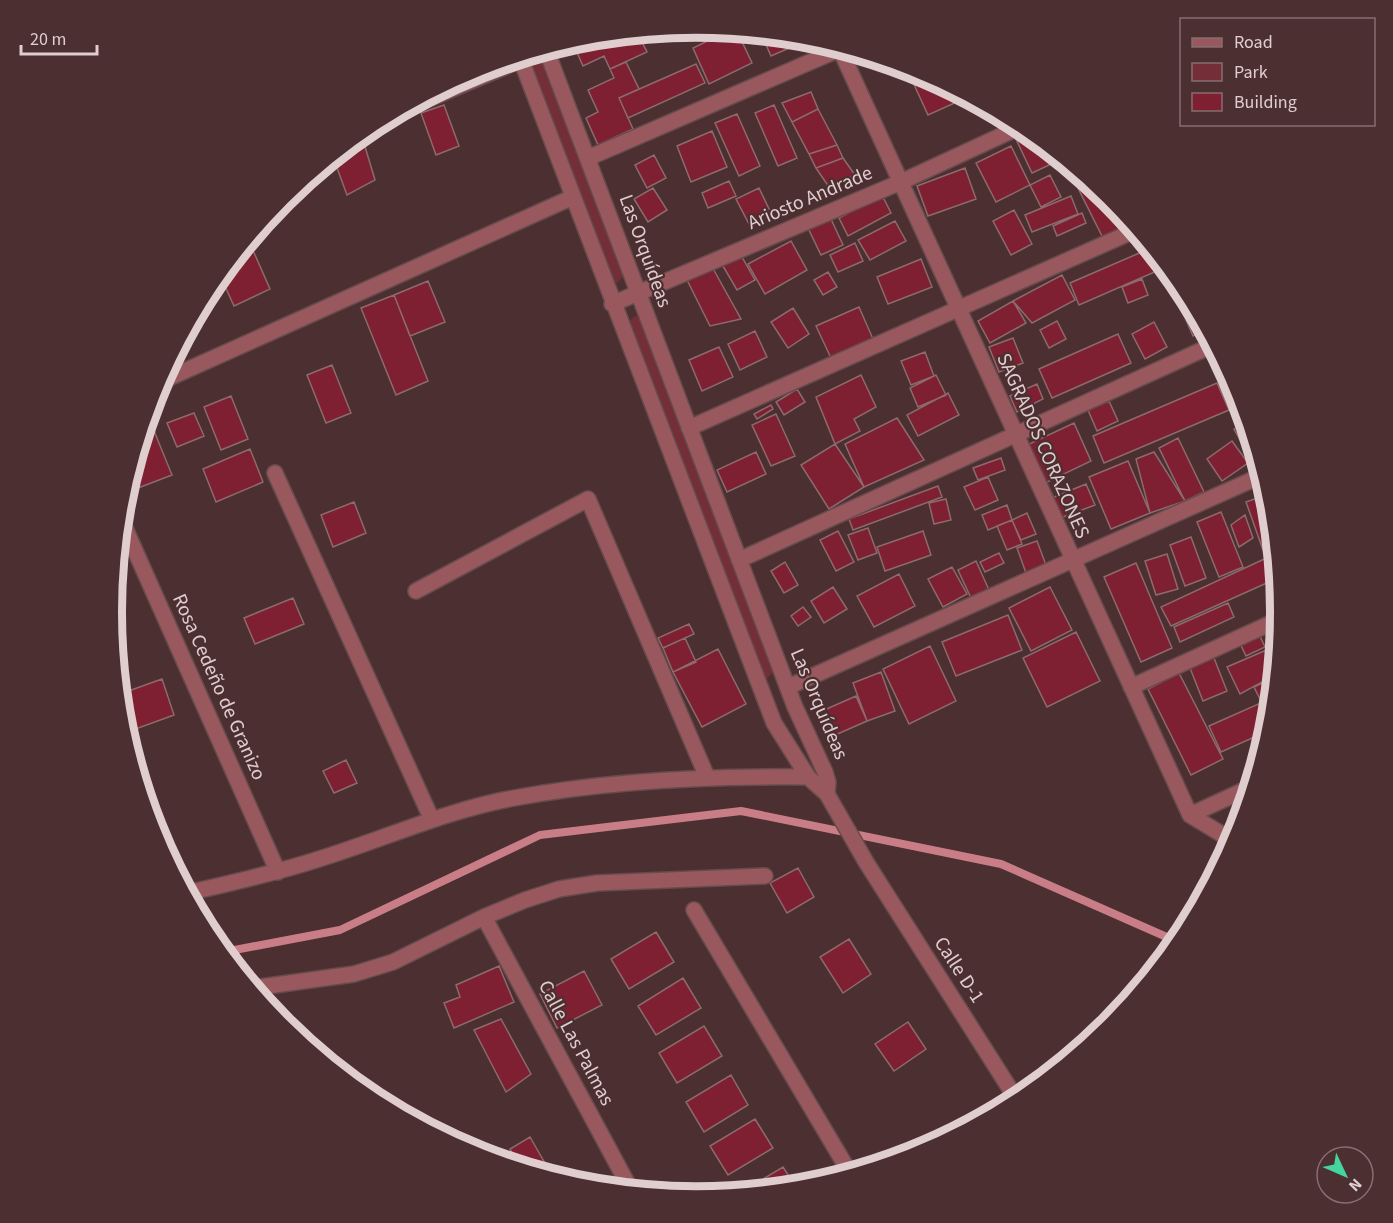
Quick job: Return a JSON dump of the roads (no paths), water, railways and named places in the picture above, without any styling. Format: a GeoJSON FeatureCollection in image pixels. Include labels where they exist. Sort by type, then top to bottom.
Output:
{"type":"FeatureCollection","features":[{"type":"Feature","properties":{"kind":"street"},"geometry":{"type":"LineString","coordinates":[[588,158],[828,53]]}},
{"type":"Feature","properties":{"kind":"street","name":"Las Orquídeas"},"geometry":{"type":"LineString","coordinates":[[549,57],[788,687],[825,772],[828,782],[826,794]]}},
{"type":"Feature","properties":{"kind":"street","name":"SAGRADOS CORAZONES"},"geometry":{"type":"LineString","coordinates":[[844,57],[1073,562],[1191,814]]}},
{"type":"Feature","properties":{"kind":"street","name":"Las Orquídeas"},"geometry":{"type":"LineString","coordinates":[[523,65],[765,704],[808,777],[826,794]]}},
{"type":"Feature","properties":{"kind":"street","name":"Ariosto Andrade"},"geometry":{"type":"LineString","coordinates":[[612,304],[901,182],[1011,131]]}},
{"type":"Feature","properties":{"kind":"street"},"geometry":{"type":"LineString","coordinates":[[174,376],[573,197]]}},
{"type":"Feature","properties":{"kind":"street"},"geometry":{"type":"LineString","coordinates":[[689,428],[1128,233]]}},
{"type":"Feature","properties":{"kind":"street"},"geometry":{"type":"LineString","coordinates":[[739,560],[1014,433],[1206,348]]}},
{"type":"Feature","properties":{"kind":"street"},"geometry":{"type":"LineString","coordinates":[[275,472],[432,820]]}},
{"type":"Feature","properties":{"kind":"street"},"geometry":{"type":"LineString","coordinates":[[788,687],[1073,562],[1254,479]]}},
{"type":"Feature","properties":{"kind":"street"},"geometry":{"type":"LineString","coordinates":[[416,591],[588,499],[707,777]]}},
{"type":"Feature","properties":{"kind":"street","name":"Rosa Cedeño de Granizo"},"geometry":{"type":"LineString","coordinates":[[127,539],[278,872]]}},
{"type":"Feature","properties":{"kind":"street"},"geometry":{"type":"LineString","coordinates":[[1131,687],[1270,625]]}},
{"type":"Feature","properties":{"kind":"street"},"geometry":{"type":"LineString","coordinates":[[196,891],[278,872],[432,820],[513,798],[707,777],[808,777]]}},
{"type":"Feature","properties":{"kind":"street"},"geometry":{"type":"LineString","coordinates":[[1191,814],[1241,791]]}},
{"type":"Feature","properties":{"kind":"street","name":"Calle D-1"},"geometry":{"type":"LineString","coordinates":[[826,794],[866,862],[1011,1091]]}},
{"type":"Feature","properties":{"kind":"street"},"geometry":{"type":"LineString","coordinates":[[1191,814],[1225,836]]}},
{"type":"Feature","properties":{"kind":"street"},"geometry":{"type":"LineString","coordinates":[[262,987],[354,974],[393,962],[484,917],[559,889],[597,883],[765,876]]}},
{"type":"Feature","properties":{"kind":"street"},"geometry":{"type":"LineString","coordinates":[[694,910],[846,1166]]}},
{"type":"Feature","properties":{"kind":"street","name":"Calle Las Palmas"},"geometry":{"type":"LineString","coordinates":[[484,917],[627,1181]]}},
{"type":"Feature","properties":{"kind":"waterway"},"geometry":{"type":"LineString","coordinates":[[233,950],[340,930],[540,835],[741,811],[1001,864],[1168,938]]}}]}
